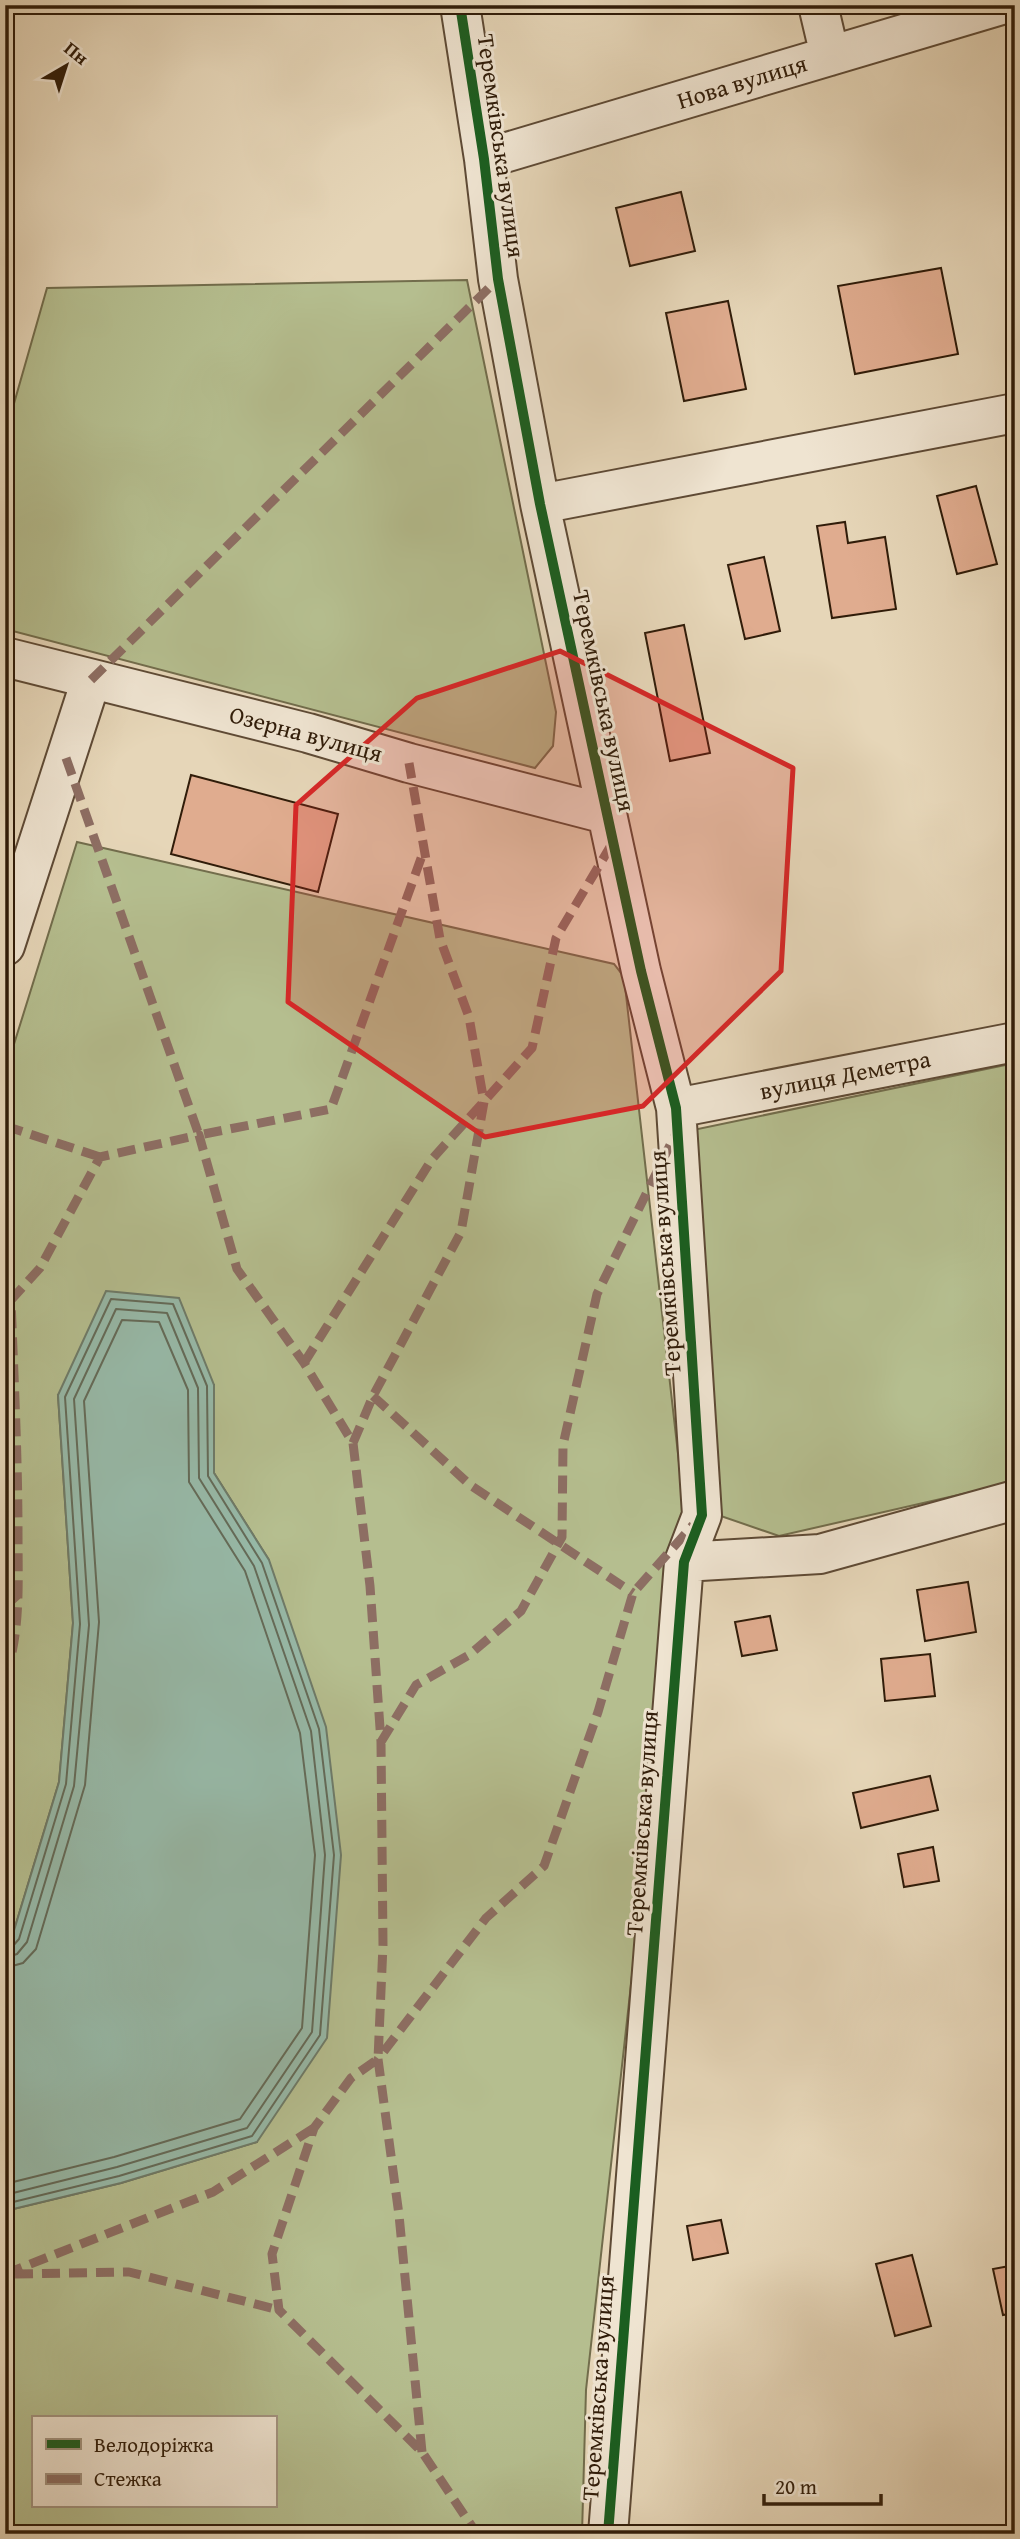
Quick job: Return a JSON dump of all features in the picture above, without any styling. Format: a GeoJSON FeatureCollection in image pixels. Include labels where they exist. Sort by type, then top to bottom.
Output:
{"type":"FeatureCollection","features":[{"type":"Feature","properties":{"kind":"street","name":"Теремківська вулиця"},"geometry":{"type":"LineString","coordinates":[[460,5],[484,159],[498,279],[540,504],[641,971],[676,1108],[702,1515],[684,1562],[608,2534]]}},
{"type":"Feature","properties":{"kind":"street"},"geometry":{"type":"LineString","coordinates":[[818,5],[830,56]]}},
{"type":"Feature","properties":{"kind":"street","name":"Нова вулиця"},"geometry":{"type":"LineString","coordinates":[[484,159],[1001,5]]}},
{"type":"Feature","properties":{"kind":"street"},"geometry":{"type":"LineString","coordinates":[[540,504],[1015,413]]}},
{"type":"Feature","properties":{"kind":"street","name":"Озерна вулиця"},"geometry":{"type":"LineString","coordinates":[[5,657],[308,733],[409,763],[606,814]]}},
{"type":"Feature","properties":{"kind":"street"},"geometry":{"type":"LineString","coordinates":[[5,946],[91,680]]}},
{"type":"Feature","properties":{"kind":"street","name":"вулиця Деметра"},"geometry":{"type":"LineString","coordinates":[[676,1108],[1015,1042]]}},
{"type":"Feature","properties":{"kind":"street"},"geometry":{"type":"LineString","coordinates":[[684,1562],[820,1554],[1015,1500]]}},
{"type":"Feature","properties":{"kind":"highlighted area"},"geometry":{"type":"Polygon","coordinates":[[[560,651],[793,768],[781,971],[643,1106],[485,1137],[288,1002],[296,805],[417,698],[560,651]]]}},
{"type":"Feature","properties":{"kind":"shaded area"},"geometry":{"type":"Polygon","coordinates":[[[467,280],[556,712],[553,746],[535,768],[5,629],[5,435],[47,288],[467,280]]]}},
{"type":"Feature","properties":{"kind":"shaded area"},"geometry":{"type":"Polygon","coordinates":[[[77,842],[614,964],[624,977],[684,1507],[586,2390],[582,2534],[5,2534],[5,2211],[121,2183],[257,2142],[269,1560],[214,1473],[214,1385],[58,1395],[73,1623],[59,1782],[12,1937],[5,1945],[5,1073],[77,842]]]}},
{"type":"Feature","properties":{"kind":"shaded area"},"geometry":{"type":"Polygon","coordinates":[[[1015,1063],[1015,1482],[779,1536],[715,1514],[693,1130],[1015,1063]]]}},
{"type":"Feature","properties":{"kind":"water"},"geometry":{"type":"Polygon","coordinates":[[[106,1291],[179,1298],[214,1385],[214,1473],[269,1560],[326,1727],[341,1855],[327,2038],[257,2142],[121,2183],[5,2211],[5,1945],[12,1937],[59,1782],[73,1623],[58,1395],[106,1291]]]}},
{"type":"Feature","properties":{"kind":"building"},"geometry":{"type":"Polygon","coordinates":[[[681,192],[695,251],[630,266],[616,208],[681,192]]]}},
{"type":"Feature","properties":{"kind":"building"},"geometry":{"type":"Polygon","coordinates":[[[941,268],[958,354],[855,374],[838,286],[941,268]]]}},
{"type":"Feature","properties":{"kind":"building"},"geometry":{"type":"Polygon","coordinates":[[[728,301],[746,389],[684,401],[666,313],[728,301]]]}},
{"type":"Feature","properties":{"kind":"building"},"geometry":{"type":"Polygon","coordinates":[[[976,486],[997,564],[957,574],[937,496],[976,486]]]}},
{"type":"Feature","properties":{"kind":"building"},"geometry":{"type":"Polygon","coordinates":[[[845,522],[848,543],[885,537],[896,609],[832,618],[817,526],[845,522]]]}},
{"type":"Feature","properties":{"kind":"building"},"geometry":{"type":"Polygon","coordinates":[[[764,557],[780,631],[745,639],[728,565],[764,557]]]}},
{"type":"Feature","properties":{"kind":"building"},"geometry":{"type":"Polygon","coordinates":[[[684,625],[710,753],[670,761],[645,633],[684,625]]]}},
{"type":"Feature","properties":{"kind":"building"},"geometry":{"type":"Polygon","coordinates":[[[191,775],[338,814],[318,892],[171,854],[191,775]]]}},
{"type":"Feature","properties":{"kind":"building"},"geometry":{"type":"Polygon","coordinates":[[[968,1582],[976,1632],[925,1641],[917,1590],[968,1582]]]}},
{"type":"Feature","properties":{"kind":"building"},"geometry":{"type":"Polygon","coordinates":[[[770,1616],[777,1650],[742,1656],[735,1622],[770,1616]]]}},
{"type":"Feature","properties":{"kind":"building"},"geometry":{"type":"Polygon","coordinates":[[[930,1654],[935,1696],[885,1701],[881,1659],[930,1654]]]}},
{"type":"Feature","properties":{"kind":"building"},"geometry":{"type":"Polygon","coordinates":[[[930,1776],[938,1810],[861,1828],[853,1793],[930,1776]]]}},
{"type":"Feature","properties":{"kind":"building"},"geometry":{"type":"Polygon","coordinates":[[[933,1847],[939,1881],[904,1887],[898,1854],[933,1847]]]}},
{"type":"Feature","properties":{"kind":"building"},"geometry":{"type":"Polygon","coordinates":[[[721,2220],[728,2253],[693,2260],[687,2226],[721,2220]]]}},
{"type":"Feature","properties":{"kind":"building"},"geometry":{"type":"Polygon","coordinates":[[[912,2255],[931,2326],[895,2336],[876,2264],[912,2255]]]}},
{"type":"Feature","properties":{"kind":"building"},"geometry":{"type":"Polygon","coordinates":[[[1015,2265],[1015,2313],[1003,2315],[993,2269],[1015,2265]]]}},
{"type":"Feature","properties":{"kind":"marked path"},"geometry":{"type":"LineString","coordinates":[[91,680],[498,279]]}},
{"type":"Feature","properties":{"kind":"marked path"},"geometry":{"type":"LineString","coordinates":[[66,758],[199,1135],[331,1109],[424,850]]}},
{"type":"Feature","properties":{"kind":"marked path"},"geometry":{"type":"LineString","coordinates":[[353,1443],[373,1396],[461,1232],[484,1102],[469,1017],[440,939],[409,763]]}},
{"type":"Feature","properties":{"kind":"marked path"},"geometry":{"type":"LineString","coordinates":[[304,1363],[432,1159],[532,1048],[556,938],[613,842]]}},
{"type":"Feature","properties":{"kind":"marked path"},"geometry":{"type":"LineString","coordinates":[[5,1126],[100,1157]]}},
{"type":"Feature","properties":{"kind":"marked path"},"geometry":{"type":"LineString","coordinates":[[5,1678],[14,1643],[18,1589],[11,1300],[40,1268],[100,1157],[199,1135],[237,1269],[304,1363],[353,1443],[370,1586],[381,1742],[383,1945],[378,2059],[351,2078],[314,2128],[272,2254],[279,2310],[422,2452],[477,2534]]}},
{"type":"Feature","properties":{"kind":"marked path"},"geometry":{"type":"LineString","coordinates":[[381,1742],[416,1685],[469,1655],[521,1611],[562,1537],[563,1445],[597,1294],[675,1135]]}},
{"type":"Feature","properties":{"kind":"marked path"},"geometry":{"type":"LineString","coordinates":[[5,1280],[11,1300]]}},
{"type":"Feature","properties":{"kind":"marked path"},"geometry":{"type":"LineString","coordinates":[[373,1396],[470,1485],[633,1593]]}},
{"type":"Feature","properties":{"kind":"marked path"},"geometry":{"type":"LineString","coordinates":[[422,2452],[399,2215],[378,2059],[486,1918],[544,1866],[598,1712],[633,1593],[693,1525]]}},
{"type":"Feature","properties":{"kind":"marked path"},"geometry":{"type":"LineString","coordinates":[[5,1588],[18,1602]]}},
{"type":"Feature","properties":{"kind":"marked path"},"geometry":{"type":"LineString","coordinates":[[5,2274],[213,2192],[314,2128]]}},
{"type":"Feature","properties":{"kind":"marked path"},"geometry":{"type":"LineString","coordinates":[[15,2274],[129,2272],[279,2310]]}},
{"type":"Feature","properties":{"kind":"cycle path"},"geometry":{"type":"LineString","coordinates":[[460,5],[484,159],[498,279],[540,504],[641,971],[676,1108],[702,1515],[684,1562],[608,2534]]}}]}
